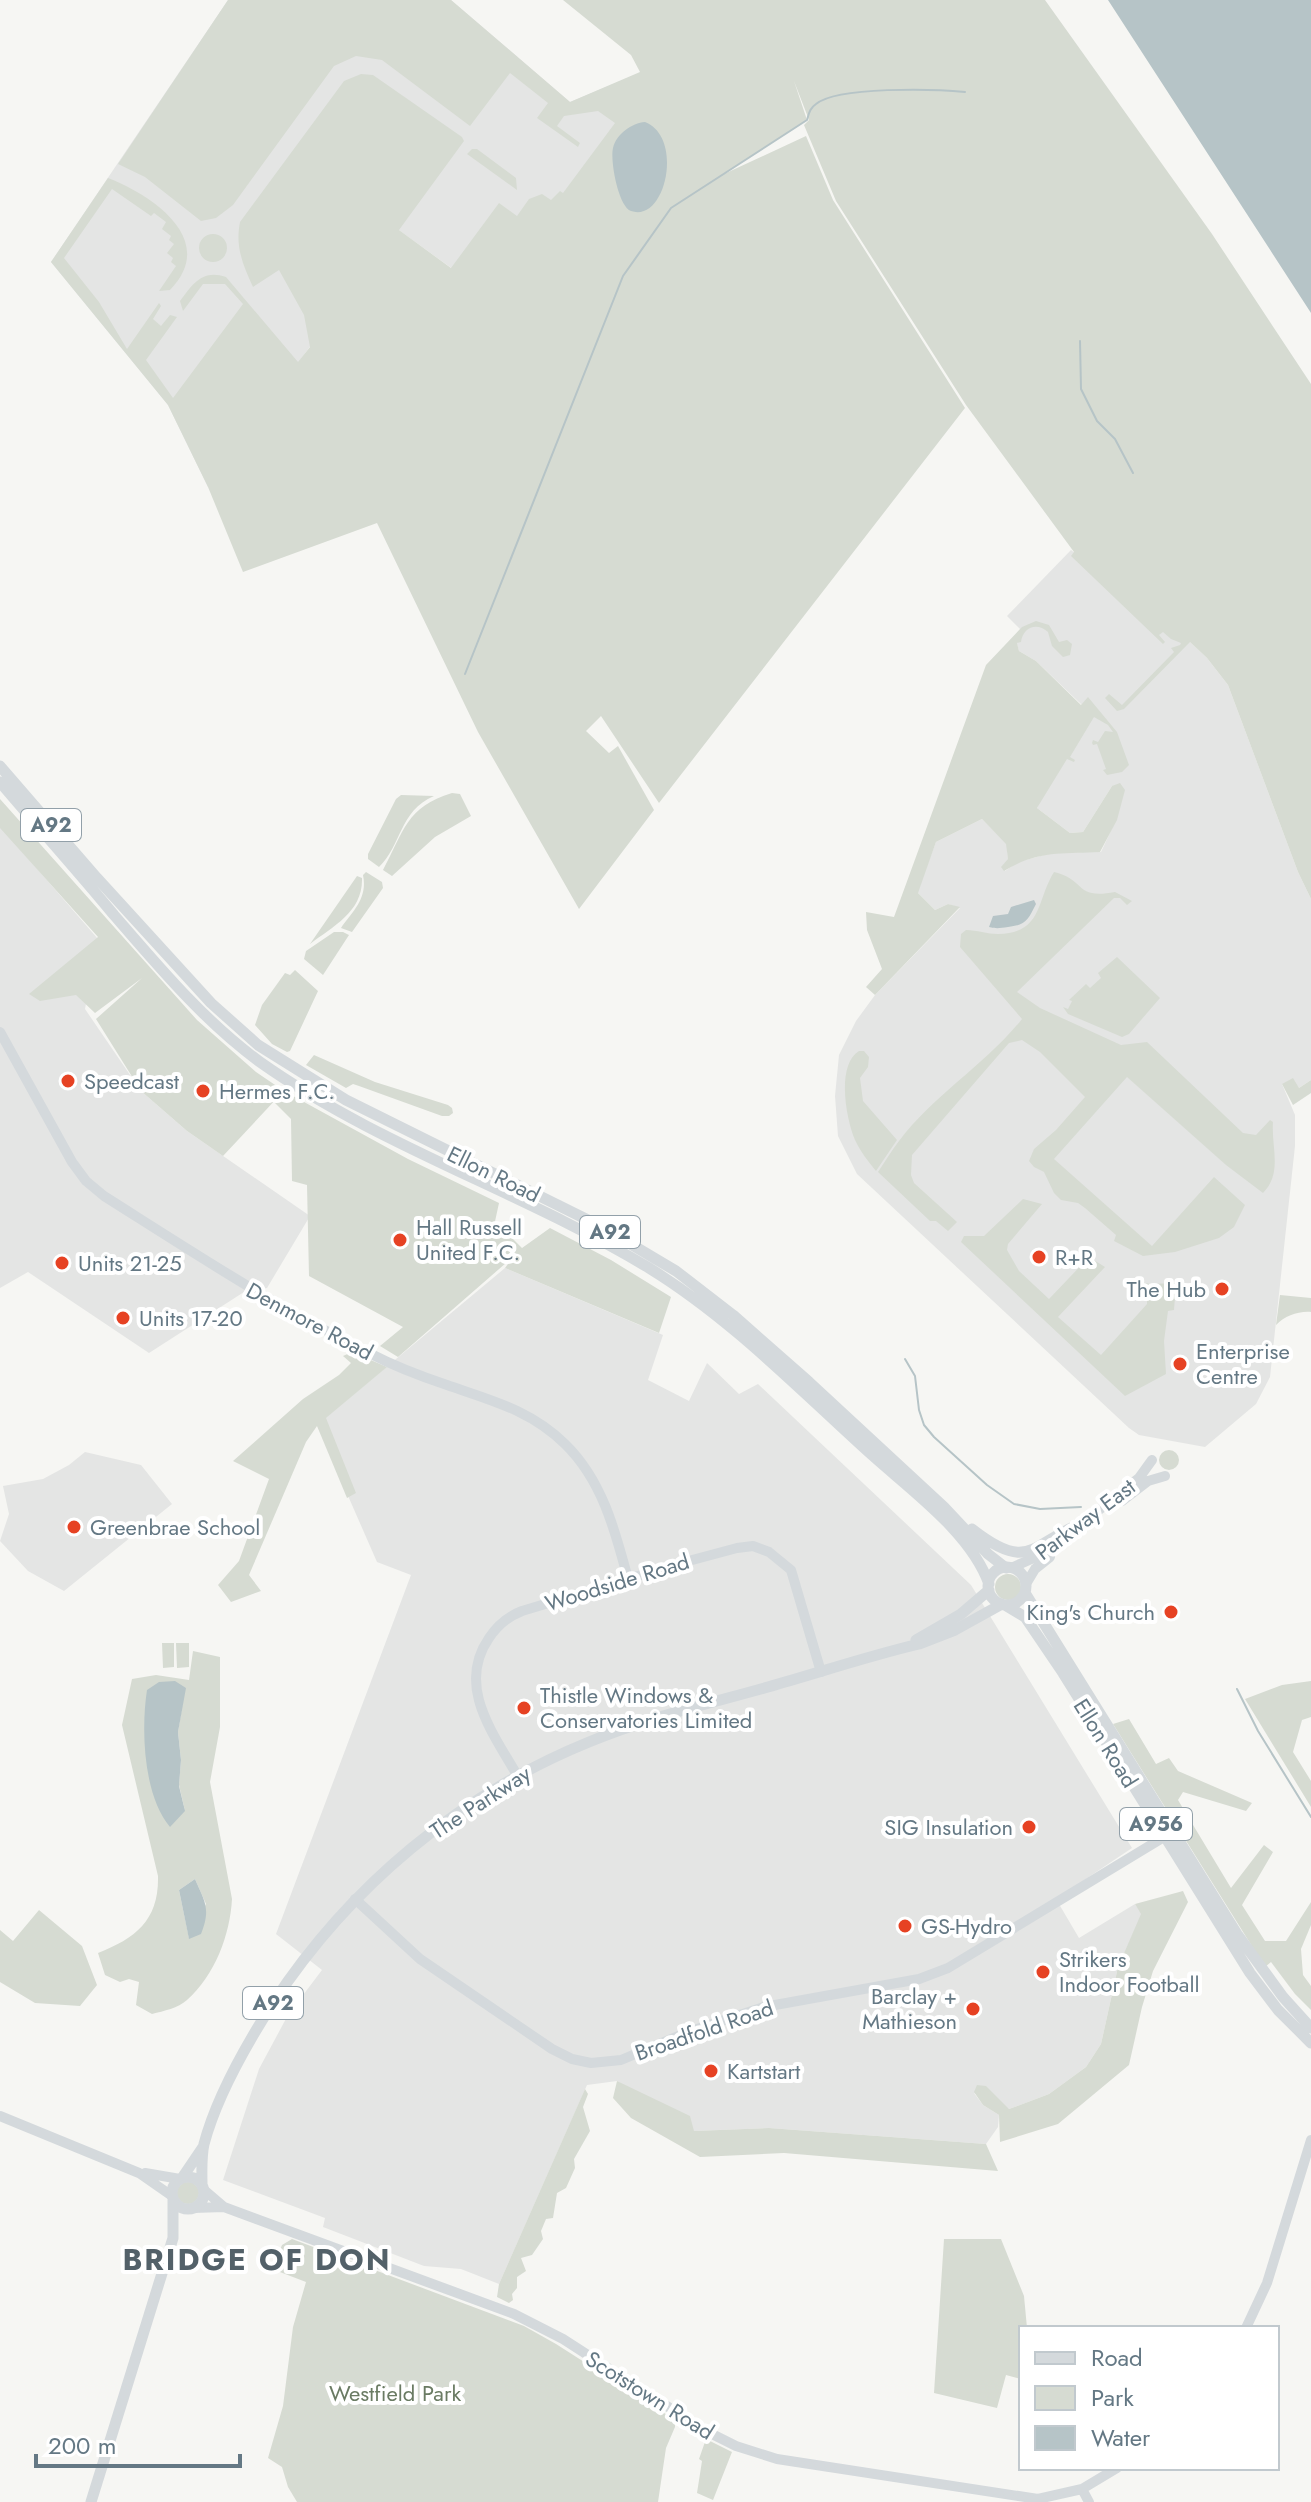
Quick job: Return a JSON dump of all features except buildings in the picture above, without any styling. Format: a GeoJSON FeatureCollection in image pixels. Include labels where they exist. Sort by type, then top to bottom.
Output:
{"type":"FeatureCollection","features":[{"type":"Feature","properties":{"kind":"main road","name":"Ellon Road"},"geometry":{"type":"LineString","coordinates":[[0,766],[211,1003],[258,1045],[346,1100],[602,1227],[676,1271],[733,1315],[944,1507],[988,1554],[1008,1568]]}},
{"type":"Feature","properties":{"kind":"main road","name":"Ellon Road"},"geometry":{"type":"LineString","coordinates":[[0,782],[154,962],[237,1044],[318,1099],[596,1238],[678,1287],[729,1327],[933,1511],[974,1553],[989,1587]]}},
{"type":"Feature","properties":{"kind":"main road"},"geometry":{"type":"LineString","coordinates":[[944,1507],[996,1547],[1016,1553],[1038,1549],[1085,1522]]}},
{"type":"Feature","properties":{"kind":"main road","name":"A92"},"geometry":{"type":"LineString","coordinates":[[1008,1568],[1021,1573],[1025,1589],[1015,1603],[1004,1604],[994,1599],[989,1587],[995,1573],[1008,1568]]}},
{"type":"Feature","properties":{"kind":"main road","name":"The Parkway"},"geometry":{"type":"LineString","coordinates":[[901,1649],[953,1619],[989,1587]]}},
{"type":"Feature","properties":{"kind":"main road","name":"Ellon Road"},"geometry":{"type":"LineString","coordinates":[[1025,1589],[1237,1934],[1283,1997],[1311,2028]]}},
{"type":"Feature","properties":{"kind":"main road","name":"Ellon Road"},"geometry":{"type":"LineString","coordinates":[[1004,1604],[1018,1611],[1033,1628],[1250,1973],[1278,2010],[1311,2043]]}},
{"type":"Feature","properties":{"kind":"main road","name":"The Parkway"},"geometry":{"type":"LineString","coordinates":[[181,2179],[204,2146],[236,2069],[264,2017],[298,1967],[355,1899],[452,1816],[517,1775],[627,1728],[947,1634],[1004,1604]]}},
{"type":"Feature","properties":{"kind":"main road","name":"The Parkway"},"geometry":{"type":"LineString","coordinates":[[203,2188],[204,2146]]}},
{"type":"Feature","properties":{"kind":"main road"},"geometry":{"type":"LineString","coordinates":[[181,2179],[194,2178],[203,2188]]}},
{"type":"Feature","properties":{"kind":"main road","name":"A92"},"geometry":{"type":"LineString","coordinates":[[173,2238],[173,2187],[181,2179]]}},
{"type":"Feature","properties":{"kind":"main road","name":"A92"},"geometry":{"type":"LineString","coordinates":[[91,2502],[173,2238],[192,2209],[202,2201],[203,2188]]}},
{"type":"Feature","properties":{"kind":"main road"},"geometry":{"type":"LineString","coordinates":[[172,2198],[180,2208],[192,2209]]}},
{"type":"Feature","properties":{"kind":"street","name":"Denmore Road"},"geometry":{"type":"LineString","coordinates":[[0,1032],[72,1162],[86,1181],[104,1196],[234,1280],[285,1309],[391,1363],[517,1409],[560,1439],[580,1460],[597,1487],[611,1521],[628,1579]]}},
{"type":"Feature","properties":{"kind":"street","name":"Parkway East"},"geometry":{"type":"LineString","coordinates":[[1008,1568],[1041,1556],[1139,1478],[1152,1460]]}},
{"type":"Feature","properties":{"kind":"street","name":"Parkway East"},"geometry":{"type":"LineString","coordinates":[[1025,1589],[1038,1566],[1145,1483],[1165,1476]]}},
{"type":"Feature","properties":{"kind":"street","name":"Woodside Road"},"geometry":{"type":"LineString","coordinates":[[517,1775],[489,1725],[476,1694],[476,1670],[484,1645],[500,1625],[517,1613],[745,1546],[769,1552],[788,1567],[796,1579],[821,1672]]}},
{"type":"Feature","properties":{"kind":"street","name":"Broadfold Road"},"geometry":{"type":"LineString","coordinates":[[355,1899],[420,1959],[552,2049],[586,2063],[608,2063],[764,2007],[919,1979],[948,1968],[1164,1837]]}},
{"type":"Feature","properties":{"kind":"street"},"geometry":{"type":"LineString","coordinates":[[0,2116],[139,2173],[181,2179]]}},
{"type":"Feature","properties":{"kind":"street"},"geometry":{"type":"LineString","coordinates":[[1247,2326],[1267,2283],[1311,2140]]}},
{"type":"Feature","properties":{"kind":"street"},"geometry":{"type":"LineString","coordinates":[[139,2173],[172,2198]]}},
{"type":"Feature","properties":{"kind":"street"},"geometry":{"type":"LineString","coordinates":[[203,2188],[224,2207]]}},
{"type":"Feature","properties":{"kind":"street"},"geometry":{"type":"LineString","coordinates":[[192,2209],[224,2207]]}},
{"type":"Feature","properties":{"kind":"street","name":"Scotstown Road"},"geometry":{"type":"LineString","coordinates":[[224,2207],[518,2316],[563,2339],[704,2430],[760,2454],[811,2467],[900,2476],[1038,2499],[1082,2489],[1114,2470]]}},
{"type":"Feature","properties":{"kind":"street"},"geometry":{"type":"LineString","coordinates":[[1082,2489],[1089,2502]]}},
{"type":"Feature","properties":{"kind":"shaded area"},"geometry":{"type":"Polygon","coordinates":[[[228,0],[451,0],[570,102],[640,73],[700,186],[490,296],[396,228],[208,487],[168,405],[51,262],[228,0]]]}},
{"type":"Feature","properties":{"kind":"shaded area"},"geometry":{"type":"Polygon","coordinates":[[[1071,550],[1188,640],[1228,685],[1311,899],[1311,1080],[1299,1088],[1282,1084],[1295,1115],[1295,1146],[1270,1377],[1256,1404],[1205,1447],[1139,1435],[1129,1428],[857,1174],[838,1136],[835,1096],[839,1055],[856,1021],[875,995],[960,908],[948,904],[935,910],[917,892],[936,842],[982,819],[1007,844],[1005,871],[1018,862],[1055,852],[1101,852],[1116,820],[1112,786],[1083,832],[1070,833],[1037,808],[1082,705],[1036,661],[1019,651],[1020,629],[1007,616],[1071,550]]]}},
{"type":"Feature","properties":{"kind":"shaded area"},"geometry":{"type":"Polygon","coordinates":[[[0,826],[98,939],[85,1009],[141,1091],[187,1131],[310,1216],[267,1288],[244,1292],[149,1353],[28,1272],[0,1288],[0,826]]]}},
{"type":"Feature","properties":{"kind":"shaded area"},"geometry":{"type":"Polygon","coordinates":[[[505,1268],[663,1335],[648,1380],[689,1401],[707,1363],[739,1394],[758,1384],[971,1585],[1132,1848],[1056,1899],[1079,1938],[1135,1904],[1142,1914],[1118,1967],[1101,2044],[1086,2067],[1049,2094],[1009,2109],[974,2093],[983,2105],[999,2115],[998,2127],[986,2144],[769,2128],[694,2131],[617,2081],[587,2085],[499,2284],[461,2269],[424,2266],[323,2227],[325,2218],[223,2180],[259,2069],[288,2015],[322,1970],[276,1934],[411,1575],[377,1562],[317,1425],[505,1268]]]}},
{"type":"Feature","properties":{"kind":"shaded area","name":"Greenbrae School"},"geometry":{"type":"Polygon","coordinates":[[[85,1452],[141,1465],[172,1504],[64,1591],[28,1571],[0,1541],[9,1514],[3,1486],[43,1479],[85,1452]]]}},
{"type":"Feature","properties":{"kind":"green space"},"geometry":{"type":"Polygon","coordinates":[[[228,0],[451,0],[570,102],[640,72],[631,55],[563,0],[1045,0],[1212,234],[1311,384],[1311,899],[1228,685],[1207,658],[1190,642],[1124,709],[1117,711],[1105,698],[1109,694],[1122,705],[1174,652],[1171,648],[1181,643],[1163,632],[1159,635],[1165,642],[1163,644],[1071,556],[1074,552],[966,405],[836,201],[804,125],[809,120],[794,81],[807,120],[724,174],[806,136],[833,200],[965,408],[659,803],[601,716],[586,731],[609,753],[618,746],[654,810],[579,909],[478,732],[377,523],[243,572],[208,487],[168,405],[51,262],[108,178],[143,196],[174,222],[184,237],[187,254],[183,272],[170,290],[159,291],[176,266],[167,253],[174,244],[169,240],[171,236],[162,229],[166,222],[154,213],[151,216],[112,189],[64,258],[99,302],[127,349],[159,303],[161,306],[153,319],[161,326],[170,315],[177,317],[146,360],[173,398],[243,304],[225,284],[203,284],[183,311],[180,301],[204,277],[226,277],[298,362],[310,347],[304,315],[279,270],[253,287],[241,256],[240,222],[344,81],[361,74],[373,75],[462,137],[464,141],[399,230],[451,268],[499,203],[517,216],[529,199],[542,194],[551,200],[560,191],[563,193],[615,123],[598,111],[564,116],[557,126],[580,143],[578,147],[537,118],[548,103],[510,73],[470,126],[382,60],[356,56],[334,66],[233,205],[216,218],[201,221],[145,177],[118,164],[228,0]]]}},
{"type":"Feature","properties":{"kind":"green space"},"geometry":{"type":"Polygon","coordinates":[[[477,149],[516,178],[517,190],[467,154],[477,149]]]}},
{"type":"Feature","properties":{"kind":"green space"},"geometry":{"type":"Polygon","coordinates":[[[213,234],[223,238],[227,248],[223,258],[213,262],[203,258],[199,248],[203,238],[213,234]]]}},
{"type":"Feature","properties":{"kind":"green space"},"geometry":{"type":"Polygon","coordinates":[[[1036,621],[1049,625],[1059,642],[1067,640],[1072,644],[1070,655],[1063,657],[1052,646],[1048,632],[1039,627],[1025,633],[1021,642],[1017,643],[1019,651],[1036,661],[1081,705],[1088,697],[1117,732],[1129,765],[1122,772],[1107,775],[1103,770],[1106,769],[1097,744],[1092,743],[1093,740],[1098,742],[1105,731],[1113,732],[1094,717],[1070,757],[1074,762],[1067,759],[1037,808],[1070,833],[1083,832],[1112,786],[1120,783],[1125,790],[1117,820],[1100,852],[1040,856],[1004,871],[1001,867],[1008,859],[1006,844],[982,819],[936,842],[918,893],[935,910],[948,904],[960,907],[875,995],[866,987],[882,969],[867,930],[866,912],[894,917],[986,665],[1022,627],[1036,621]]]}},
{"type":"Feature","properties":{"kind":"green space"},"geometry":{"type":"Polygon","coordinates":[[[452,793],[460,794],[471,816],[435,837],[392,876],[383,870],[415,813],[452,793]]]}},
{"type":"Feature","properties":{"kind":"green space"},"geometry":{"type":"Polygon","coordinates":[[[401,795],[434,796],[423,802],[407,819],[379,867],[368,859],[368,854],[396,799],[401,795]]]}},
{"type":"Feature","properties":{"kind":"green space"},"geometry":{"type":"Polygon","coordinates":[[[0,799],[197,1020],[256,1072],[284,1091],[408,1159],[499,1203],[494,1226],[506,1232],[522,1248],[550,1228],[611,1260],[671,1297],[659,1333],[505,1268],[514,1256],[398,1357],[380,1346],[403,1327],[309,1276],[307,1185],[292,1181],[291,1119],[274,1102],[279,1096],[223,1156],[187,1131],[141,1091],[96,1019],[142,978],[95,1013],[76,995],[40,1001],[29,994],[98,937],[0,828],[0,799]]]}},
{"type":"Feature","properties":{"kind":"green space"},"geometry":{"type":"Polygon","coordinates":[[[366,872],[382,882],[383,888],[352,932],[341,928],[361,898],[366,872]]]}},
{"type":"Feature","properties":{"kind":"green space"},"geometry":{"type":"Polygon","coordinates":[[[1054,872],[1071,879],[1086,891],[1102,894],[1115,892],[1132,901],[1127,905],[1120,898],[1114,898],[1017,992],[1040,1008],[1121,1045],[1147,1042],[1243,1133],[1256,1135],[1270,1120],[1273,1122],[1275,1159],[1273,1177],[1263,1193],[1226,1165],[1127,1077],[1054,1159],[1152,1246],[1214,1177],[1245,1205],[1234,1227],[1219,1238],[1175,1252],[1143,1256],[1114,1241],[1116,1235],[1078,1203],[1061,1200],[1054,1193],[1044,1172],[1029,1161],[1034,1149],[1056,1130],[1085,1097],[1040,1052],[1022,1040],[1009,1043],[912,1155],[911,1175],[914,1183],[957,1222],[948,1231],[936,1221],[930,1221],[878,1172],[913,1124],[993,1051],[1022,1019],[960,947],[961,934],[966,930],[998,934],[1023,928],[1036,914],[1054,872]]]}},
{"type":"Feature","properties":{"kind":"green space"},"geometry":{"type":"Polygon","coordinates":[[[357,876],[362,878],[361,890],[352,909],[310,944],[357,876]]]}},
{"type":"Feature","properties":{"kind":"green space"},"geometry":{"type":"Polygon","coordinates":[[[334,932],[349,935],[323,975],[304,959],[306,951],[334,932]]]}},
{"type":"Feature","properties":{"kind":"green space"},"geometry":{"type":"Polygon","coordinates":[[[1117,957],[1160,998],[1129,1034],[1122,1037],[1068,1014],[1063,1007],[1068,1009],[1072,1001],[1069,1000],[1086,984],[1090,988],[1101,978],[1098,973],[1117,957]]]}},
{"type":"Feature","properties":{"kind":"green space"},"geometry":{"type":"Polygon","coordinates":[[[295,970],[318,991],[287,1052],[272,1044],[255,1025],[262,1005],[285,973],[290,975],[295,970]]]}},
{"type":"Feature","properties":{"kind":"green space"},"geometry":{"type":"Polygon","coordinates":[[[859,1051],[864,1051],[869,1057],[868,1067],[860,1078],[863,1101],[897,1140],[876,1171],[855,1140],[846,1106],[847,1068],[859,1051]]]}},
{"type":"Feature","properties":{"kind":"green space"},"geometry":{"type":"Polygon","coordinates":[[[314,1055],[375,1082],[448,1105],[453,1113],[442,1116],[353,1084],[346,1088],[306,1065],[314,1055]]]}},
{"type":"Feature","properties":{"kind":"green space"},"geometry":{"type":"Polygon","coordinates":[[[1293,1078],[1299,1088],[1311,1080],[1311,1093],[1293,1105],[1282,1084],[1293,1078]]]}},
{"type":"Feature","properties":{"kind":"green space"},"geometry":{"type":"Polygon","coordinates":[[[1023,1199],[1042,1204],[1008,1244],[1007,1250],[1019,1271],[1049,1299],[1089,1257],[1105,1267],[1058,1317],[1101,1355],[1147,1304],[1134,1289],[1136,1281],[1176,1283],[1174,1310],[1168,1311],[1164,1341],[1166,1374],[1125,1396],[961,1242],[964,1236],[984,1236],[1023,1199]]]}},
{"type":"Feature","properties":{"kind":"green space"},"geometry":{"type":"Polygon","coordinates":[[[1280,1295],[1311,1298],[1311,1312],[1292,1315],[1276,1325],[1280,1295]]]}},
{"type":"Feature","properties":{"kind":"green space"},"geometry":{"type":"Polygon","coordinates":[[[352,1352],[387,1367],[326,1418],[356,1493],[347,1498],[317,1426],[306,1442],[249,1575],[261,1591],[231,1602],[218,1585],[239,1561],[269,1479],[233,1461],[303,1399],[339,1375],[351,1363],[343,1356],[352,1352]]]}},
{"type":"Feature","properties":{"kind":"green space"},"geometry":{"type":"Polygon","coordinates":[[[1169,1450],[1176,1453],[1179,1460],[1176,1467],[1169,1470],[1162,1467],[1159,1460],[1162,1453],[1169,1450]]]}},
{"type":"Feature","properties":{"kind":"green space"},"geometry":{"type":"Polygon","coordinates":[[[1008,1574],[1018,1577],[1021,1587],[1018,1597],[1008,1600],[998,1597],[995,1587],[998,1577],[1008,1574]]]}},
{"type":"Feature","properties":{"kind":"green space"},"geometry":{"type":"Polygon","coordinates":[[[162,1643],[174,1643],[174,1667],[163,1668],[162,1643]]]}},
{"type":"Feature","properties":{"kind":"green space"},"geometry":{"type":"Polygon","coordinates":[[[176,1643],[189,1643],[189,1667],[177,1668],[176,1643]]]}},
{"type":"Feature","properties":{"kind":"green space"},"geometry":{"type":"Polygon","coordinates":[[[193,1651],[220,1657],[220,1727],[210,1782],[232,1899],[231,1913],[219,1954],[206,1979],[187,2000],[171,2009],[152,2014],[136,2005],[139,1982],[129,1979],[120,1982],[105,1975],[98,1953],[124,1941],[143,1925],[157,1891],[158,1876],[122,1725],[132,1679],[156,1675],[189,1680],[193,1651]],[[185,1688],[147,1690],[185,1811],[179,1785],[181,1760],[178,1732],[185,1688]],[[195,1879],[179,1890],[189,1938],[206,1904],[195,1879]]]}},
{"type":"Feature","properties":{"kind":"green space"},"geometry":{"type":"Polygon","coordinates":[[[1311,1681],[1311,1717],[1302,1720],[1293,1752],[1311,1781],[1311,1807],[1245,1699],[1282,1685],[1311,1681]]]}},
{"type":"Feature","properties":{"kind":"green space"},"geometry":{"type":"Polygon","coordinates":[[[1129,1719],[1156,1764],[1169,1758],[1178,1771],[1252,1803],[1246,1811],[1183,1792],[1178,1800],[1231,1888],[1264,1845],[1273,1852],[1242,1905],[1265,1941],[1286,1941],[1311,1902],[1311,1925],[1301,1949],[1303,1975],[1311,1986],[1311,2010],[1271,1962],[1265,1967],[1113,1724],[1129,1719]]]}},
{"type":"Feature","properties":{"kind":"green space"},"geometry":{"type":"Polygon","coordinates":[[[1183,1891],[1188,1902],[1153,1971],[1129,2065],[1058,2124],[1000,2142],[999,2115],[983,2105],[974,2092],[977,2085],[986,2086],[1009,2109],[1049,2094],[1086,2067],[1101,2044],[1118,1967],[1141,1914],[1135,1904],[1183,1891]]]}},
{"type":"Feature","properties":{"kind":"green space"},"geometry":{"type":"Polygon","coordinates":[[[39,1910],[82,1946],[97,1985],[80,2006],[35,2003],[0,1982],[0,1930],[13,1941],[39,1910]]]}},
{"type":"Feature","properties":{"kind":"green space"},"geometry":{"type":"Polygon","coordinates":[[[617,2081],[690,2116],[694,2131],[769,2128],[986,2144],[998,2171],[784,2153],[700,2157],[631,2118],[613,2098],[617,2081]]]}},
{"type":"Feature","properties":{"kind":"green space"},"geometry":{"type":"Polygon","coordinates":[[[585,2089],[588,2094],[583,2107],[590,2131],[574,2159],[575,2168],[566,2188],[557,2193],[553,2218],[546,2219],[541,2231],[543,2239],[532,2255],[521,2258],[526,2271],[517,2277],[517,2288],[509,2303],[497,2297],[499,2284],[585,2089]]]}},
{"type":"Feature","properties":{"kind":"green space"},"geometry":{"type":"Polygon","coordinates":[[[188,2182],[196,2185],[199,2193],[196,2201],[188,2204],[180,2201],[177,2193],[180,2185],[188,2182]]]}},
{"type":"Feature","properties":{"kind":"green space","name":"Westfield Park"},"geometry":{"type":"Polygon","coordinates":[[[292,2239],[524,2326],[675,2420],[666,2448],[658,2502],[297,2502],[282,2467],[268,2458],[283,2406],[293,2327],[306,2282],[272,2269],[282,2245],[292,2239]]]}},
{"type":"Feature","properties":{"kind":"green space"},"geometry":{"type":"Polygon","coordinates":[[[944,2239],[1001,2239],[1024,2296],[1027,2326],[1019,2326],[1019,2378],[1006,2375],[997,2408],[934,2393],[944,2239]]]}},
{"type":"Feature","properties":{"kind":"green space"},"geometry":{"type":"Polygon","coordinates":[[[706,2439],[732,2452],[713,2500],[697,2493],[702,2461],[699,2459],[706,2439]]]}},
{"type":"Feature","properties":{"kind":"water"},"geometry":{"type":"Polygon","coordinates":[[[1108,0],[1311,0],[1311,313],[1108,0]]]}},
{"type":"Feature","properties":{"kind":"water"},"geometry":{"type":"Polygon","coordinates":[[[645,122],[657,131],[664,144],[666,177],[653,204],[643,211],[631,211],[619,192],[612,154],[617,138],[625,130],[645,122]]]}},
{"type":"Feature","properties":{"kind":"water"},"geometry":{"type":"Polygon","coordinates":[[[1034,900],[1036,904],[1023,923],[989,927],[993,916],[1008,914],[1011,907],[1034,900]]]}},
{"type":"Feature","properties":{"kind":"water"},"geometry":{"type":"Polygon","coordinates":[[[175,1681],[186,1688],[178,1732],[181,1760],[179,1786],[185,1811],[170,1827],[161,1814],[149,1780],[144,1723],[147,1690],[159,1682],[175,1681]]]}},
{"type":"Feature","properties":{"kind":"water"},"geometry":{"type":"Polygon","coordinates":[[[195,1879],[204,1900],[206,1918],[201,1934],[189,1939],[179,1890],[195,1879]]]}},
{"type":"Feature","properties":{"kind":"waterway"},"geometry":{"type":"LineString","coordinates":[[465,674],[623,276],[671,208],[807,120],[812,107],[827,98],[888,90],[965,92]]}},
{"type":"Feature","properties":{"kind":"waterway"},"geometry":{"type":"LineString","coordinates":[[1080,341],[1081,389],[1097,421],[1115,439],[1133,473]]}},
{"type":"Feature","properties":{"kind":"waterway"},"geometry":{"type":"LineString","coordinates":[[905,1359],[915,1376],[924,1425],[987,1485],[1014,1504],[1040,1509],[1081,1507]]}},
{"type":"Feature","properties":{"kind":"waterway"},"geometry":{"type":"LineString","coordinates":[[1237,1689],[1258,1731],[1311,1817]]}},
{"type":"Feature","properties":{"kind":"place","name":"Speedcast"},"geometry":{"type":"Point","coordinates":[68,1081]}},
{"type":"Feature","properties":{"kind":"place","name":"Hermes F.C."},"geometry":{"type":"Point","coordinates":[203,1091]}},
{"type":"Feature","properties":{"kind":"place","name":"Hall Russell United F.C."},"geometry":{"type":"Point","coordinates":[400,1240]}},
{"type":"Feature","properties":{"kind":"place","name":"R+R"},"geometry":{"type":"Point","coordinates":[1039,1257]}},
{"type":"Feature","properties":{"kind":"place","name":"Units 21-25"},"geometry":{"type":"Point","coordinates":[62,1263]}},
{"type":"Feature","properties":{"kind":"place","name":"The Hub"},"geometry":{"type":"Point","coordinates":[1222,1289]}},
{"type":"Feature","properties":{"kind":"place","name":"Units 17-20"},"geometry":{"type":"Point","coordinates":[123,1318]}},
{"type":"Feature","properties":{"kind":"place","name":"Enterprise Centre"},"geometry":{"type":"Point","coordinates":[1180,1364]}},
{"type":"Feature","properties":{"kind":"place","name":"Greenbrae School"},"geometry":{"type":"Point","coordinates":[74,1527]}},
{"type":"Feature","properties":{"kind":"place","name":"King's Church"},"geometry":{"type":"Point","coordinates":[1171,1612]}},
{"type":"Feature","properties":{"kind":"place","name":"Thistle Windows & Conservatories Limited"},"geometry":{"type":"Point","coordinates":[524,1708]}},
{"type":"Feature","properties":{"kind":"place","name":"SIG Insulation"},"geometry":{"type":"Point","coordinates":[1029,1827]}},
{"type":"Feature","properties":{"kind":"place","name":"GS-Hydro"},"geometry":{"type":"Point","coordinates":[905,1926]}},
{"type":"Feature","properties":{"kind":"place","name":"Strikers Indoor Football"},"geometry":{"type":"Point","coordinates":[1043,1972]}},
{"type":"Feature","properties":{"kind":"place","name":"Barclay + Mathieson"},"geometry":{"type":"Point","coordinates":[973,2009]}},
{"type":"Feature","properties":{"kind":"place","name":"Kartstart"},"geometry":{"type":"Point","coordinates":[711,2071]}},
{"type":"Feature","properties":{"kind":"district","name":"BRIDGE OF DON"},"geometry":{"type":"Point","coordinates":[257,2259]}}]}
